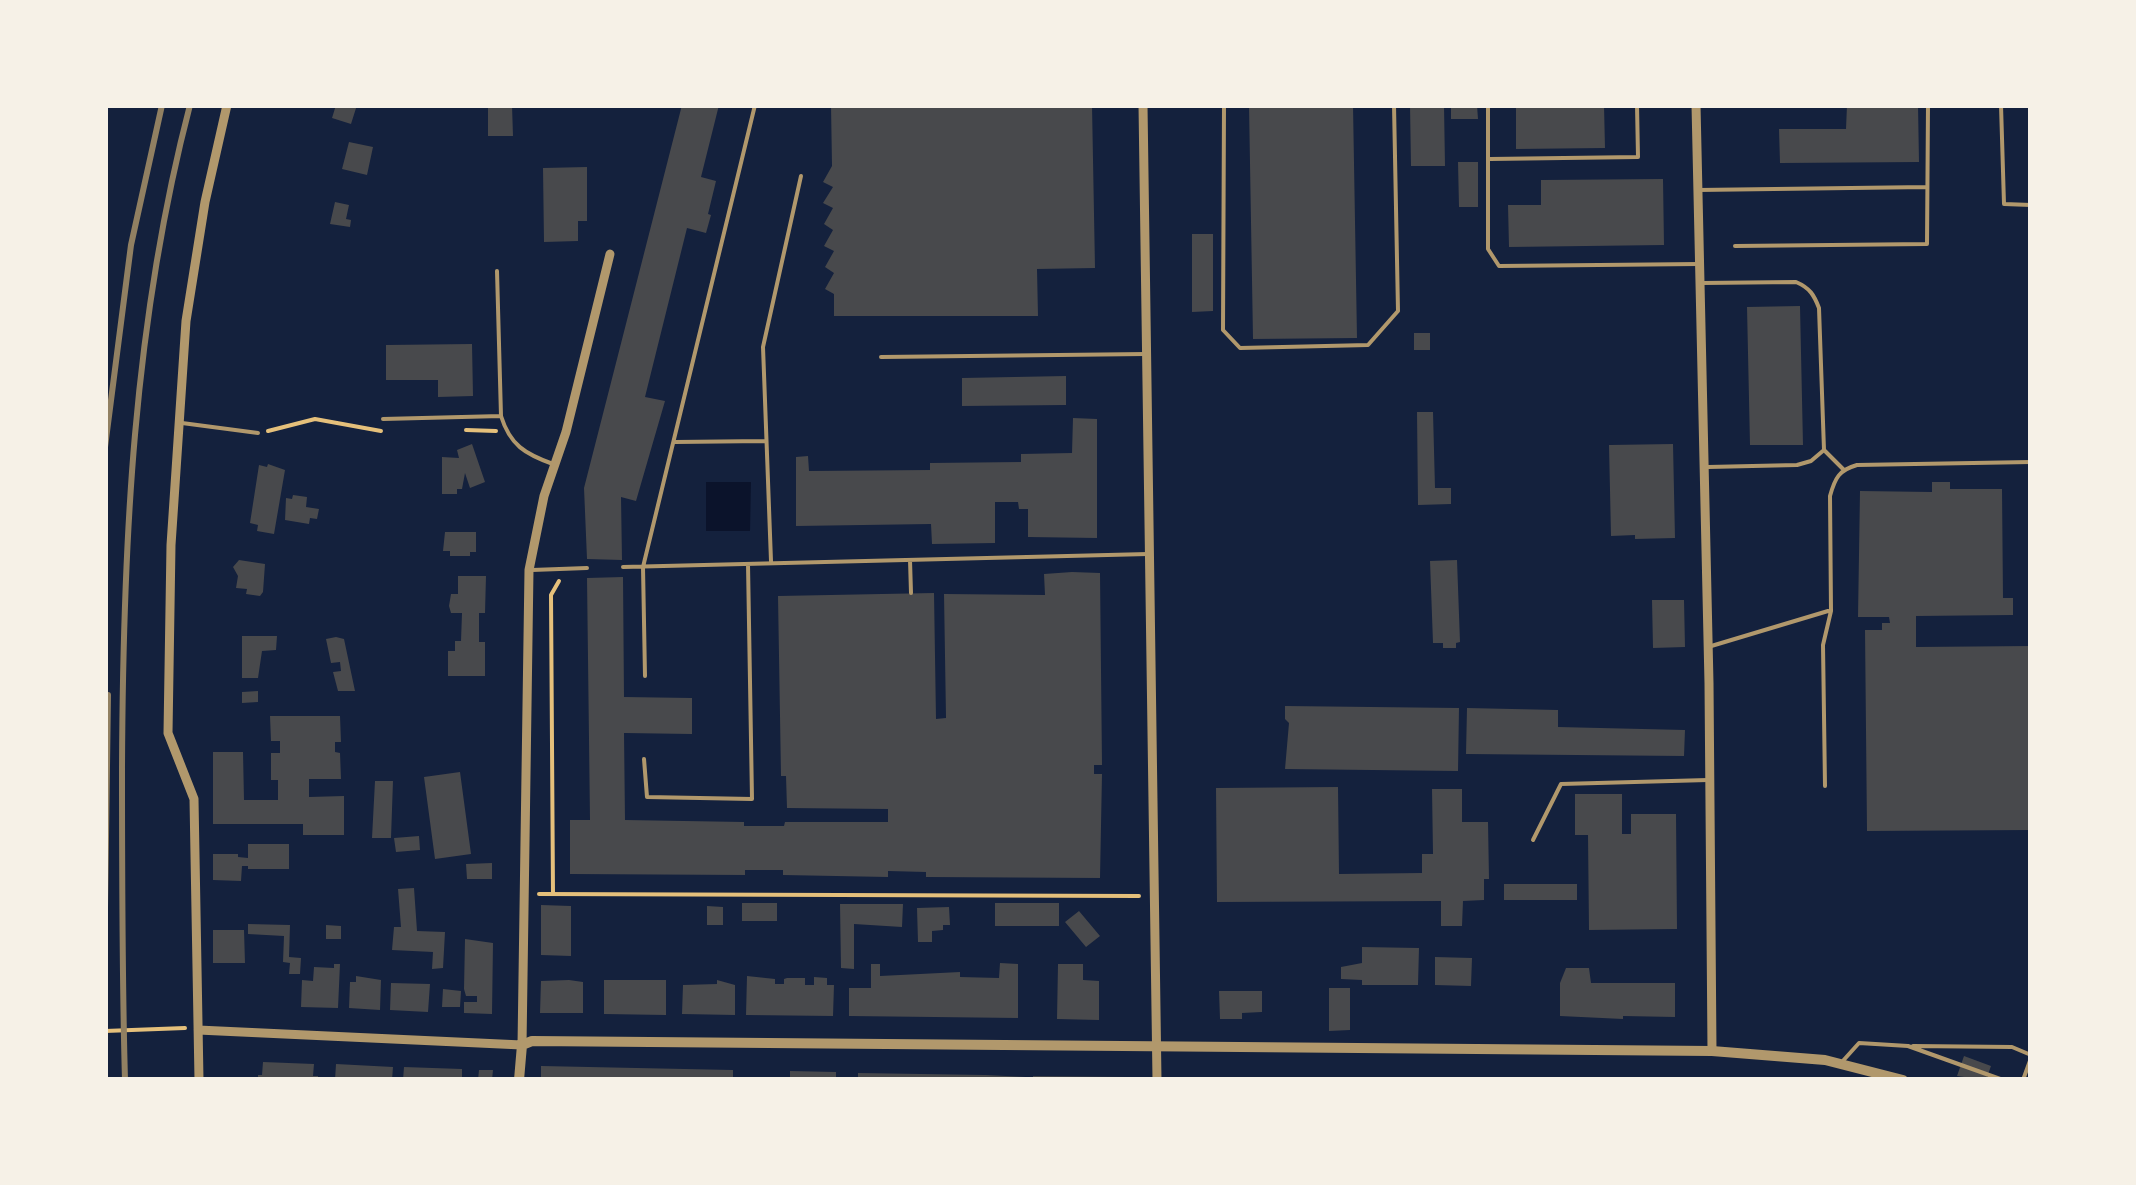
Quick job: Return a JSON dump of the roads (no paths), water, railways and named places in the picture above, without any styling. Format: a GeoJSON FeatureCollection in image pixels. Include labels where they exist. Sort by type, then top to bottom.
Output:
{"type":"FeatureCollection","features":[{"type":"Feature","properties":{"kind":"street"},"geometry":{"type":"LineString","coordinates":[[199,1080],[193,1029],[194,799],[171,745],[168,720],[177,422],[191,280],[227,105]]}},
{"type":"Feature","properties":{"kind":"street"},"geometry":{"type":"LineString","coordinates":[[1143,105],[1156,1080]]}},
{"type":"Feature","properties":{"kind":"street"},"geometry":{"type":"LineString","coordinates":[[1696,105],[1712,1051]]}},
{"type":"Feature","properties":{"kind":"street"},"geometry":{"type":"LineString","coordinates":[[519,1080],[529,570],[538,519],[566,432],[610,254]]}},
{"type":"Feature","properties":{"kind":"street"},"geometry":{"type":"LineString","coordinates":[[193,1029],[522,1045],[532,1041],[1712,1051],[1842,1063],[1903,1080]]}},
{"type":"Feature","properties":{"kind":"lane"},"geometry":{"type":"LineString","coordinates":[[645,676],[642,567],[755,105]]}},
{"type":"Feature","properties":{"kind":"lane"},"geometry":{"type":"LineString","coordinates":[[1224,105],[1222,330],[1240,348],[1368,345],[1398,311],[1394,105]]}},
{"type":"Feature","properties":{"kind":"lane"},"geometry":{"type":"LineString","coordinates":[[1488,105],[1488,249],[1498,266],[1700,264]]}},
{"type":"Feature","properties":{"kind":"lane"},"geometry":{"type":"LineString","coordinates":[[1489,160],[1638,158],[1637,105]]}},
{"type":"Feature","properties":{"kind":"lane"},"geometry":{"type":"LineString","coordinates":[[1735,246],[1927,244],[1928,105]]}},
{"type":"Feature","properties":{"kind":"lane"},"geometry":{"type":"LineString","coordinates":[[2001,105],[2004,204],[2031,205]]}},
{"type":"Feature","properties":{"kind":"lane"},"geometry":{"type":"LineString","coordinates":[[771,564],[765,327],[801,176]]}},
{"type":"Feature","properties":{"kind":"lane"},"geometry":{"type":"LineString","coordinates":[[1698,190],[1927,187]]}},
{"type":"Feature","properties":{"kind":"lane"},"geometry":{"type":"LineString","coordinates":[[497,271],[501,416],[512,442],[522,451],[554,464]]}},
{"type":"Feature","properties":{"kind":"lane"},"geometry":{"type":"LineString","coordinates":[[1700,283],[1796,282],[1807,286],[1819,308],[1824,450],[1843,468]]}},
{"type":"Feature","properties":{"kind":"lane"},"geometry":{"type":"LineString","coordinates":[[881,357],[1146,354]]}},
{"type":"Feature","properties":{"kind":"lane"},"geometry":{"type":"LineString","coordinates":[[383,419],[501,416]]}},
{"type":"Feature","properties":{"kind":"lane"},"geometry":{"type":"LineString","coordinates":[[177,422],[258,433]]}},
{"type":"Feature","properties":{"kind":"lane"},"geometry":{"type":"LineString","coordinates":[[674,442],[765,440]]}},
{"type":"Feature","properties":{"kind":"lane"},"geometry":{"type":"LineString","coordinates":[[1704,467],[1797,465],[1812,461],[1824,450]]}},
{"type":"Feature","properties":{"kind":"lane"},"geometry":{"type":"LineString","coordinates":[[1825,786],[1823,644],[1831,610],[1830,496],[1834,480],[1843,468],[1872,464],[2031,462]]}},
{"type":"Feature","properties":{"kind":"lane"},"geometry":{"type":"LineString","coordinates":[[623,568],[1149,554]]}},
{"type":"Feature","properties":{"kind":"lane"},"geometry":{"type":"LineString","coordinates":[[910,560],[911,593]]}},
{"type":"Feature","properties":{"kind":"lane"},"geometry":{"type":"LineString","coordinates":[[644,759],[647,797],[752,798],[748,564]]}},
{"type":"Feature","properties":{"kind":"lane"},"geometry":{"type":"LineString","coordinates":[[529,570],[587,568]]}},
{"type":"Feature","properties":{"kind":"lane"},"geometry":{"type":"LineString","coordinates":[[1708,647],[1831,610]]}},
{"type":"Feature","properties":{"kind":"lane"},"geometry":{"type":"LineString","coordinates":[[1533,840],[1561,784],[1710,780]]}},
{"type":"Feature","properties":{"kind":"lane"},"geometry":{"type":"LineString","coordinates":[[1842,1063],[1859,1042],[2012,1046],[2031,1057],[2023,1080]]}},
{"type":"Feature","properties":{"kind":"lane"},"geometry":{"type":"LineString","coordinates":[[1908,1046],[2003,1080]]}},
{"type":"Feature","properties":{"kind":"water"},"geometry":{"type":"Polygon","coordinates":[[[706,482],[751,482],[750,531],[706,531],[706,482]]]}},
{"type":"Feature","properties":{"kind":"railway"},"geometry":{"type":"LineString","coordinates":[[105,447],[131,245],[162,105]]}},
{"type":"Feature","properties":{"kind":"railway"},"geometry":{"type":"LineString","coordinates":[[125,1080],[122,768],[129,518],[155,269],[190,105]]}},
{"type":"Feature","properties":{"kind":"railway"},"geometry":{"type":"LineString","coordinates":[[105,908],[108,695]]}}]}
